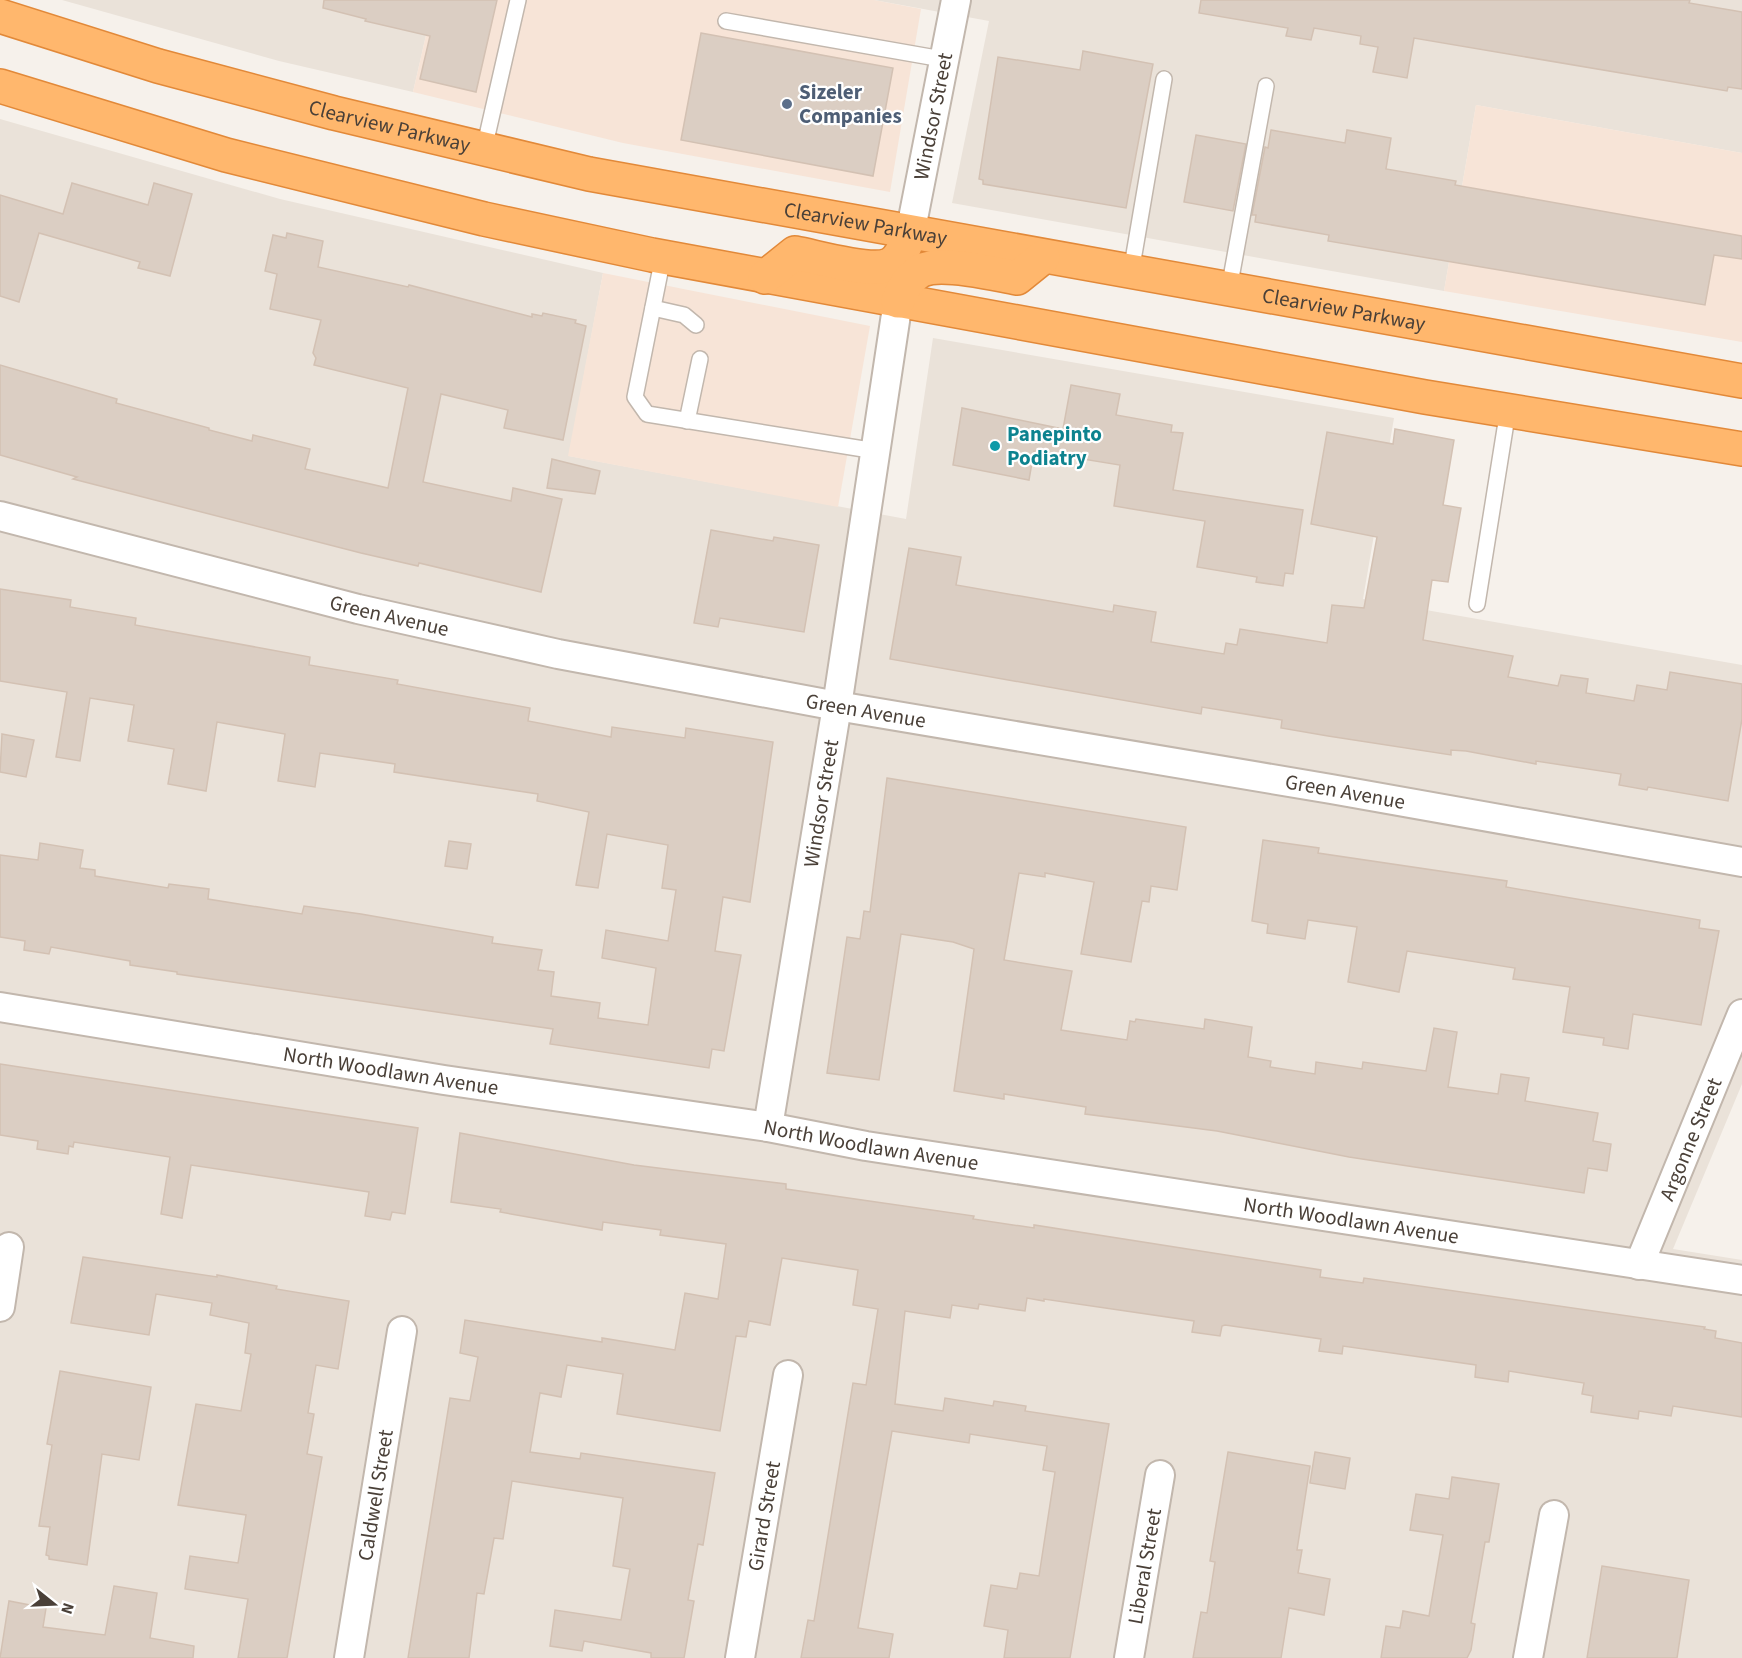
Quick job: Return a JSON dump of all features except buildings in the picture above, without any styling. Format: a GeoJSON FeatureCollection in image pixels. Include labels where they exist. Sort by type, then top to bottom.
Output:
{"type":"FeatureCollection","features":[{"type":"Feature","properties":{"kind":"highway","name":"Clearview Parkway"},"geometry":{"type":"LineString","coordinates":[[0,16],[158,66],[334,113],[589,174],[910,234],[1742,381]]}},
{"type":"Feature","properties":{"kind":"highway"},"geometry":{"type":"LineString","coordinates":[[0,86],[226,155],[484,219],[663,257],[1508,410],[1742,449]]}},
{"type":"Feature","properties":{"kind":"highway"},"geometry":{"type":"LineString","coordinates":[[765,277],[795,253],[874,267],[890,264],[902,252],[910,234]]}},
{"type":"Feature","properties":{"kind":"highway"},"geometry":{"type":"LineString","coordinates":[[898,301],[906,283],[921,270],[943,267],[1017,278],[1043,257]]}},
{"type":"Feature","properties":{"kind":"street","name":"Windsor Street"},"geometry":{"type":"LineString","coordinates":[[910,234],[942,59],[956,0]]}},
{"type":"Feature","properties":{"kind":"street","name":"Windsor Street"},"geometry":{"type":"LineString","coordinates":[[768,1128],[837,706],[898,301]]}},
{"type":"Feature","properties":{"kind":"street","name":"Green Avenue"},"geometry":{"type":"LineString","coordinates":[[0,516],[380,614],[558,654],[837,706],[1331,789],[1742,862]]}},
{"type":"Feature","properties":{"kind":"street","name":"North Woodlawn Avenue"},"geometry":{"type":"LineString","coordinates":[[0,1007],[444,1080],[768,1128],[878,1148],[1742,1280]]}},
{"type":"Feature","properties":{"kind":"street","name":"Argonne Street"},"geometry":{"type":"LineString","coordinates":[[1639,1265],[1742,1014]]}},
{"type":"Feature","properties":{"kind":"street"},"geometry":{"type":"LineString","coordinates":[[0,1307],[9,1247]]}},
{"type":"Feature","properties":{"kind":"street","name":"Caldwell Street"},"geometry":{"type":"LineString","coordinates":[[349,1658],[402,1331]]}},
{"type":"Feature","properties":{"kind":"street","name":"Girard Street"},"geometry":{"type":"LineString","coordinates":[[740,1658],[788,1375]]}},
{"type":"Feature","properties":{"kind":"street","name":"Liberal Street"},"geometry":{"type":"LineString","coordinates":[[1129,1658],[1160,1475]]}},
{"type":"Feature","properties":{"kind":"street"},"geometry":{"type":"LineString","coordinates":[[1528,1658],[1554,1515]]}},
{"type":"Feature","properties":{"kind":"lane"},"geometry":{"type":"LineString","coordinates":[[484,149],[518,0]]}},
{"type":"Feature","properties":{"kind":"lane"},"geometry":{"type":"LineString","coordinates":[[726,21],[942,59]]}},
{"type":"Feature","properties":{"kind":"lane"},"geometry":{"type":"LineString","coordinates":[[1131,272],[1164,79]]}},
{"type":"Feature","properties":{"kind":"lane"},"geometry":{"type":"LineString","coordinates":[[1229,289],[1266,86]]}},
{"type":"Feature","properties":{"kind":"lane"},"geometry":{"type":"LineString","coordinates":[[663,257],[635,397],[647,414],[876,452]]}},
{"type":"Feature","properties":{"kind":"lane"},"geometry":{"type":"LineString","coordinates":[[652,308],[684,315],[696,325]]}},
{"type":"Feature","properties":{"kind":"lane"},"geometry":{"type":"LineString","coordinates":[[687,421],[700,359]]}},
{"type":"Feature","properties":{"kind":"lane"},"geometry":{"type":"LineString","coordinates":[[1476,604],[1508,410]]}},
{"type":"Feature","properties":{"kind":"shaded area"},"geometry":{"type":"Polygon","coordinates":[[[62,0],[434,0],[413,92],[279,61],[62,0]]]}},
{"type":"Feature","properties":{"kind":"shaded area"},"geometry":{"type":"Polygon","coordinates":[[[434,0],[874,0],[921,9],[890,192],[623,143],[413,92],[434,0]]]}},
{"type":"Feature","properties":{"kind":"shaded area"},"geometry":{"type":"Polygon","coordinates":[[[874,0],[1742,0],[1742,153],[1476,105],[1444,291],[952,203],[989,21],[874,0]]]}},
{"type":"Feature","properties":{"kind":"shaded area"},"geometry":{"type":"Polygon","coordinates":[[[1476,105],[1742,153],[1742,342],[1444,291],[1476,105]]]}},
{"type":"Feature","properties":{"kind":"shaded area"},"geometry":{"type":"Polygon","coordinates":[[[0,119],[280,199],[603,273],[569,456],[906,519],[933,338],[1394,418],[1363,599],[1742,665],[1742,1084],[1673,1249],[1742,1260],[1742,1658],[0,1658],[0,119]]]}},
{"type":"Feature","properties":{"kind":"shaded area"},"geometry":{"type":"Polygon","coordinates":[[[603,273],[870,326],[838,507],[568,456],[603,273]]]}},
{"type":"Feature","properties":{"kind":"place","name":"Sizeler Companies"},"geometry":{"type":"Point","coordinates":[787,104]}},
{"type":"Feature","properties":{"kind":"place","name":"Panepinto Podiatry"},"geometry":{"type":"Point","coordinates":[995,446]}}]}
